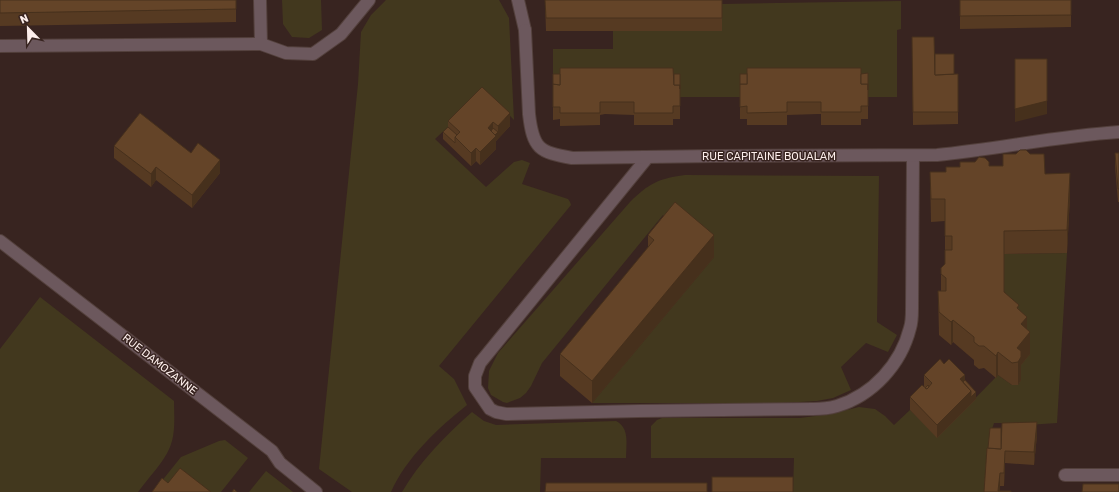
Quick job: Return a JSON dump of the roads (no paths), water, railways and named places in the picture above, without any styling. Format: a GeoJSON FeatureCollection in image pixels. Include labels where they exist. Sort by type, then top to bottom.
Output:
{"type":"FeatureCollection","features":[{"type":"Feature","properties":{"kind":"street"},"geometry":{"type":"LineString","coordinates":[[260,0],[261,44]]}},
{"type":"Feature","properties":{"kind":"street"},"geometry":{"type":"LineString","coordinates":[[0,46],[261,44],[286,53],[313,54],[341,34],[369,0]]}},
{"type":"Feature","properties":{"kind":"street","name":"RUE CAPITAINE BOUALAM"},"geometry":{"type":"LineString","coordinates":[[518,0],[525,30],[531,127],[534,140],[551,154],[572,158],[913,156],[970,152],[1055,138],[1119,132]]}},
{"type":"Feature","properties":{"kind":"street"},"geometry":{"type":"LineString","coordinates":[[647,158],[480,363],[475,376],[475,387],[490,409],[506,414],[813,409],[837,406],[862,394],[878,383],[893,364],[905,344],[911,327],[913,156]]}},
{"type":"Feature","properties":{"kind":"street","name":"RUE DAMOZANNE"},"geometry":{"type":"LineString","coordinates":[[0,241],[272,451],[280,463],[316,492]]}},
{"type":"Feature","properties":{"kind":"street"},"geometry":{"type":"LineString","coordinates":[[1065,474],[1119,476]]}}]}
